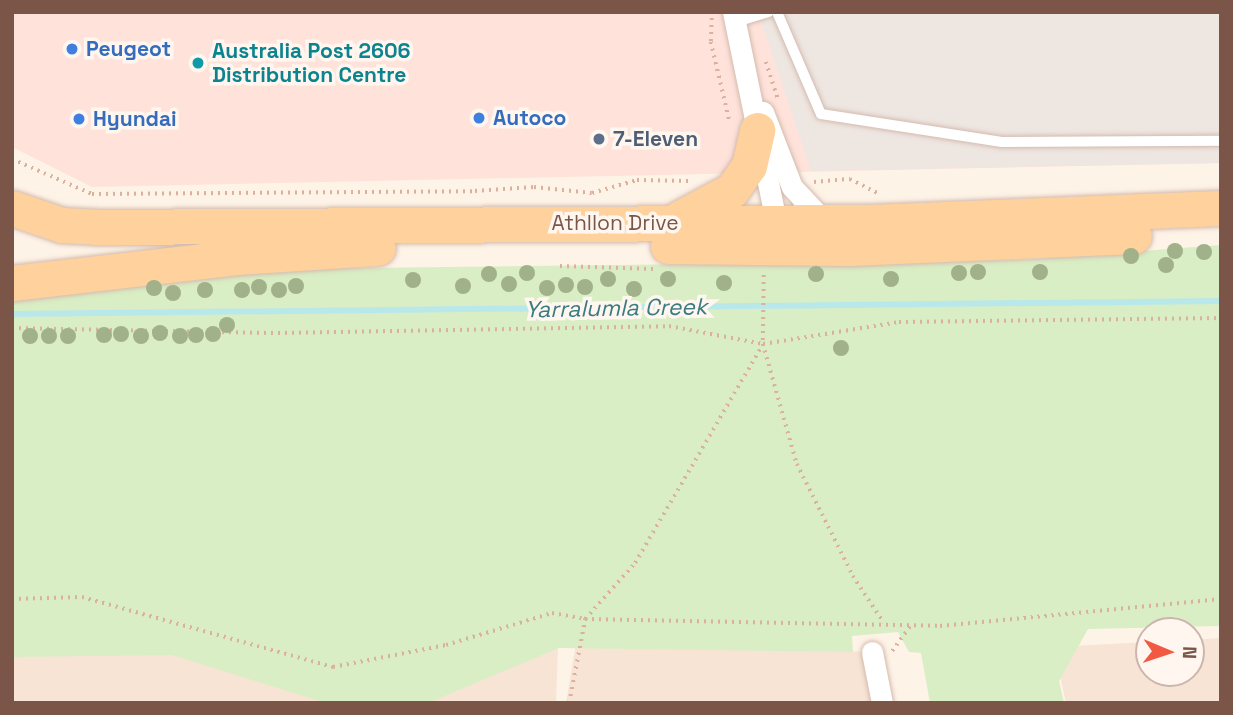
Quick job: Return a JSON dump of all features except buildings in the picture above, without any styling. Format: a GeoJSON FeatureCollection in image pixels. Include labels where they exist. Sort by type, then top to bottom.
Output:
{"type":"FeatureCollection","features":[{"type":"Feature","properties":{"kind":"main road"},"geometry":{"type":"LineString","coordinates":[[668,223],[732,190],[750,166],[743,127]]}},
{"type":"Feature","properties":{"kind":"main road","name":"Athllon Drive"},"geometry":{"type":"LineString","coordinates":[[12,208],[62,225],[96,227],[825,222],[1221,208]]}},
{"type":"Feature","properties":{"kind":"main road"},"geometry":{"type":"LineString","coordinates":[[776,222],[787,234],[849,248]]}},
{"type":"Feature","properties":{"kind":"main road","name":"Athllon Drive"},"geometry":{"type":"LineString","coordinates":[[12,258],[237,257],[428,247],[849,248],[1046,243],[1221,230]]}},
{"type":"Feature","properties":{"kind":"main road","name":"Athllon Drive"},"geometry":{"type":"LineString","coordinates":[[12,283],[237,257]]}},
{"type":"Feature","properties":{"kind":"street"},"geometry":{"type":"LineString","coordinates":[[727,17],[792,187],[825,222]]}},
{"type":"Feature","properties":{"kind":"street"},"geometry":{"type":"LineString","coordinates":[[748,75],[743,127],[776,222]]}},
{"type":"Feature","properties":{"kind":"street"},"geometry":{"type":"LineString","coordinates":[[872,652],[882,703]]}},
{"type":"Feature","properties":{"kind":"lane"},"geometry":{"type":"LineString","coordinates":[[727,17],[769,12]]}},
{"type":"Feature","properties":{"kind":"lane"},"geometry":{"type":"LineString","coordinates":[[777,12],[821,114],[1002,142],[1221,141]]}},
{"type":"Feature","properties":{"kind":"path"},"geometry":{"type":"LineString","coordinates":[[727,17],[711,42],[743,127]]}},
{"type":"Feature","properties":{"kind":"path"},"geometry":{"type":"LineString","coordinates":[[12,159],[92,194],[475,191],[534,187],[592,193],[636,180],[714,181],[732,190]]}},
{"type":"Feature","properties":{"kind":"path"},"geometry":{"type":"LineString","coordinates":[[792,187],[850,179],[887,197]]}},
{"type":"Feature","properties":{"kind":"path"},"geometry":{"type":"LineString","coordinates":[[569,703],[585,619],[635,563],[763,344],[766,284]]}},
{"type":"Feature","properties":{"kind":"path"},"geometry":{"type":"LineString","coordinates":[[12,328],[278,332],[669,326],[763,344],[899,322],[1221,318]]}},
{"type":"Feature","properties":{"kind":"path"},"geometry":{"type":"LineString","coordinates":[[763,344],[797,464],[853,576],[884,623]]}},
{"type":"Feature","properties":{"kind":"path"},"geometry":{"type":"LineString","coordinates":[[12,599],[82,597],[333,667],[446,645],[552,613],[585,619],[911,625],[1027,621],[1221,599]]}},
{"type":"Feature","properties":{"kind":"path"},"geometry":{"type":"LineString","coordinates":[[872,652],[890,653],[911,625]]}},
{"type":"Feature","properties":{"kind":"shaded area"},"geometry":{"type":"Polygon","coordinates":[[[12,12],[1221,12],[1221,163],[92,187],[12,147],[12,12]]]}},
{"type":"Feature","properties":{"kind":"shaded area"},"geometry":{"type":"Polygon","coordinates":[[[758,12],[1221,12],[1221,163],[811,171],[758,12]]]}},
{"type":"Feature","properties":{"kind":"shaded area"},"geometry":{"type":"Polygon","coordinates":[[[1221,638],[1221,703],[1066,703],[1054,647],[1135,643],[1135,687],[1205,687],[1205,639],[1221,638]]]}},
{"type":"Feature","properties":{"kind":"shaded area"},"geometry":{"type":"Polygon","coordinates":[[[576,643],[872,652],[882,703],[566,703],[576,643]]]}},
{"type":"Feature","properties":{"kind":"shaded area"},"geometry":{"type":"Polygon","coordinates":[[[558,647],[556,703],[427,703],[558,647]]]}},
{"type":"Feature","properties":{"kind":"shaded area"},"geometry":{"type":"Polygon","coordinates":[[[174,653],[328,703],[12,703],[12,654],[174,653]]]}},
{"type":"Feature","properties":{"kind":"green space"},"geometry":{"type":"Polygon","coordinates":[[[1221,245],[1221,626],[1205,626],[1205,617],[1135,617],[1135,628],[1088,629],[1059,681],[1064,703],[930,703],[921,653],[909,652],[898,632],[852,636],[853,652],[559,648],[428,703],[326,703],[172,655],[12,657],[12,291],[194,270],[1024,260],[1221,245]]]}},
{"type":"Feature","properties":{"kind":"waterway","name":"Yarralumla Creek"},"geometry":{"type":"LineString","coordinates":[[12,314],[1221,301]]}},
{"type":"Feature","properties":{"kind":"place","name":"Peugeot"},"geometry":{"type":"Point","coordinates":[72,49]}},
{"type":"Feature","properties":{"kind":"place","name":"Australia Post 2606 Distribution Centre"},"geometry":{"type":"Point","coordinates":[198,63]}},
{"type":"Feature","properties":{"kind":"place","name":"Autoco"},"geometry":{"type":"Point","coordinates":[479,118]}},
{"type":"Feature","properties":{"kind":"place","name":"Hyundai"},"geometry":{"type":"Point","coordinates":[79,119]}},
{"type":"Feature","properties":{"kind":"place","name":"7-Eleven"},"geometry":{"type":"Point","coordinates":[599,139]}}]}
